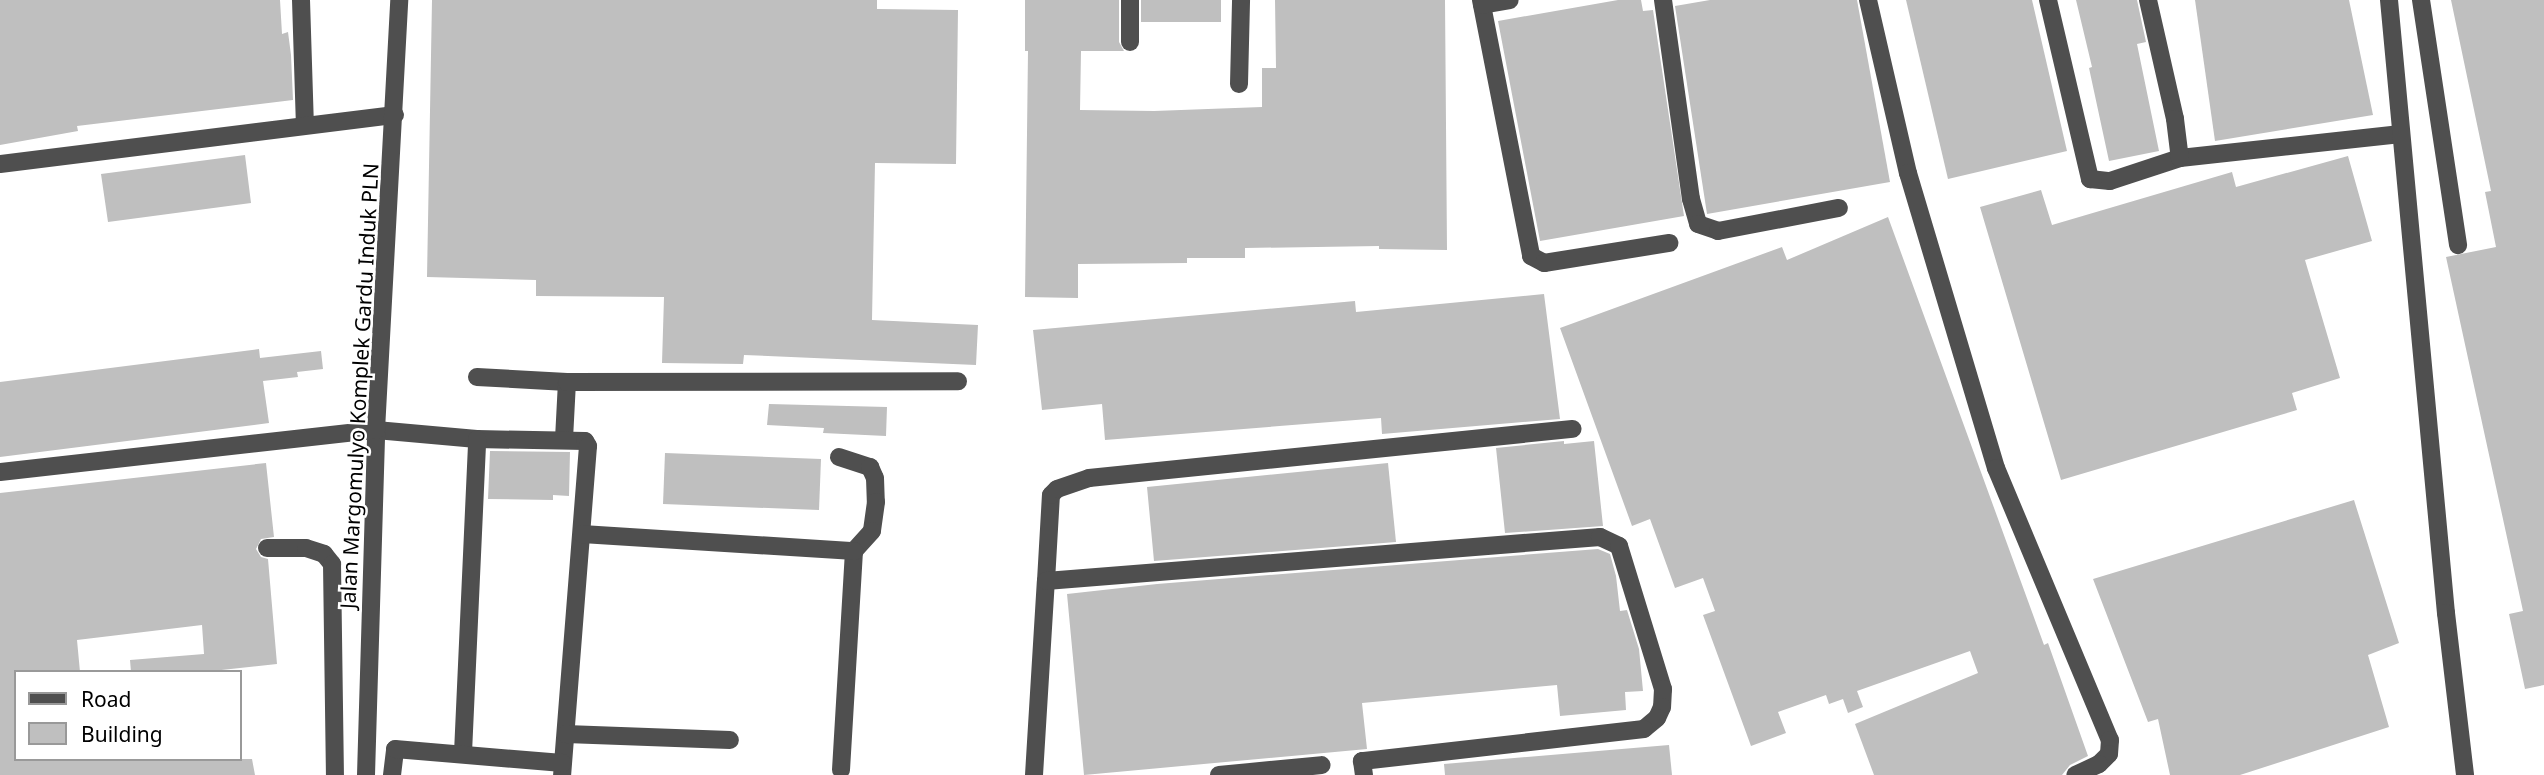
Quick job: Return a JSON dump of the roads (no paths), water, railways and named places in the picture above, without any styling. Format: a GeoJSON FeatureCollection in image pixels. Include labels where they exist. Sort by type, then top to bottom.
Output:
{"type":"FeatureCollection","features":[{"type":"Feature","properties":{"kind":"lane"},"geometry":{"type":"LineString","coordinates":[[301,0],[305,125]]}},
{"type":"Feature","properties":{"kind":"lane","name":"Jalan Margomulyo Komplek Gardu Induk PLN"},"geometry":{"type":"LineString","coordinates":[[366,775],[376,430],[395,115],[399,0]]}},
{"type":"Feature","properties":{"kind":"lane"},"geometry":{"type":"LineString","coordinates":[[1130,0],[1130,42]]}},
{"type":"Feature","properties":{"kind":"lane"},"geometry":{"type":"LineString","coordinates":[[1239,84],[1241,0]]}},
{"type":"Feature","properties":{"kind":"lane"},"geometry":{"type":"LineString","coordinates":[[1510,0],[1481,2],[1531,256],[1544,263],[1669,243]]}},
{"type":"Feature","properties":{"kind":"lane"},"geometry":{"type":"LineString","coordinates":[[1663,0],[1691,199],[1698,224],[1718,231],[1839,208]]}},
{"type":"Feature","properties":{"kind":"lane"},"geometry":{"type":"LineString","coordinates":[[1868,0],[1908,173],[1996,468],[2110,740],[2109,754],[2099,764],[2076,775]]}},
{"type":"Feature","properties":{"kind":"lane"},"geometry":{"type":"LineString","coordinates":[[2048,0],[2090,179],[2110,181],[2180,158],[2402,134]]}},
{"type":"Feature","properties":{"kind":"lane"},"geometry":{"type":"LineString","coordinates":[[2148,0],[2175,119],[2180,158]]}},
{"type":"Feature","properties":{"kind":"lane"},"geometry":{"type":"LineString","coordinates":[[2389,0],[2446,613],[2465,775]]}},
{"type":"Feature","properties":{"kind":"lane"},"geometry":{"type":"LineString","coordinates":[[2421,0],[2458,245]]}},
{"type":"Feature","properties":{"kind":"lane"},"geometry":{"type":"LineString","coordinates":[[0,164],[395,115]]}},
{"type":"Feature","properties":{"kind":"lane"},"geometry":{"type":"LineString","coordinates":[[477,377],[567,382],[958,381]]}},
{"type":"Feature","properties":{"kind":"lane"},"geometry":{"type":"LineString","coordinates":[[564,439],[567,382]]}},
{"type":"Feature","properties":{"kind":"lane"},"geometry":{"type":"LineString","coordinates":[[1034,775],[1051,495],[1057,489],[1088,478],[1573,429]]}},
{"type":"Feature","properties":{"kind":"lane"},"geometry":{"type":"LineString","coordinates":[[0,472],[376,430],[477,439],[582,440],[589,446],[562,769],[463,753],[368,746]]}},
{"type":"Feature","properties":{"kind":"lane"},"geometry":{"type":"LineString","coordinates":[[463,753],[477,439]]}},
{"type":"Feature","properties":{"kind":"lane"},"geometry":{"type":"LineString","coordinates":[[839,457],[870,467],[875,478],[872,531],[854,551],[841,769]]}},
{"type":"Feature","properties":{"kind":"lane"},"geometry":{"type":"LineString","coordinates":[[582,534],[854,551]]}},
{"type":"Feature","properties":{"kind":"lane"},"geometry":{"type":"LineString","coordinates":[[1046,581],[1600,537],[1619,546],[1663,689],[1662,707],[1657,718],[1644,729],[1362,761],[1364,775]]}},
{"type":"Feature","properties":{"kind":"lane"},"geometry":{"type":"LineString","coordinates":[[267,548],[306,548],[324,554],[332,564],[335,775]]}},
{"type":"Feature","properties":{"kind":"lane"},"geometry":{"type":"LineString","coordinates":[[566,734],[730,740]]}},
{"type":"Feature","properties":{"kind":"lane"},"geometry":{"type":"LineString","coordinates":[[393,775],[395,749]]}},
{"type":"Feature","properties":{"kind":"lane"},"geometry":{"type":"LineString","coordinates":[[1219,775],[1322,765]]}}]}
